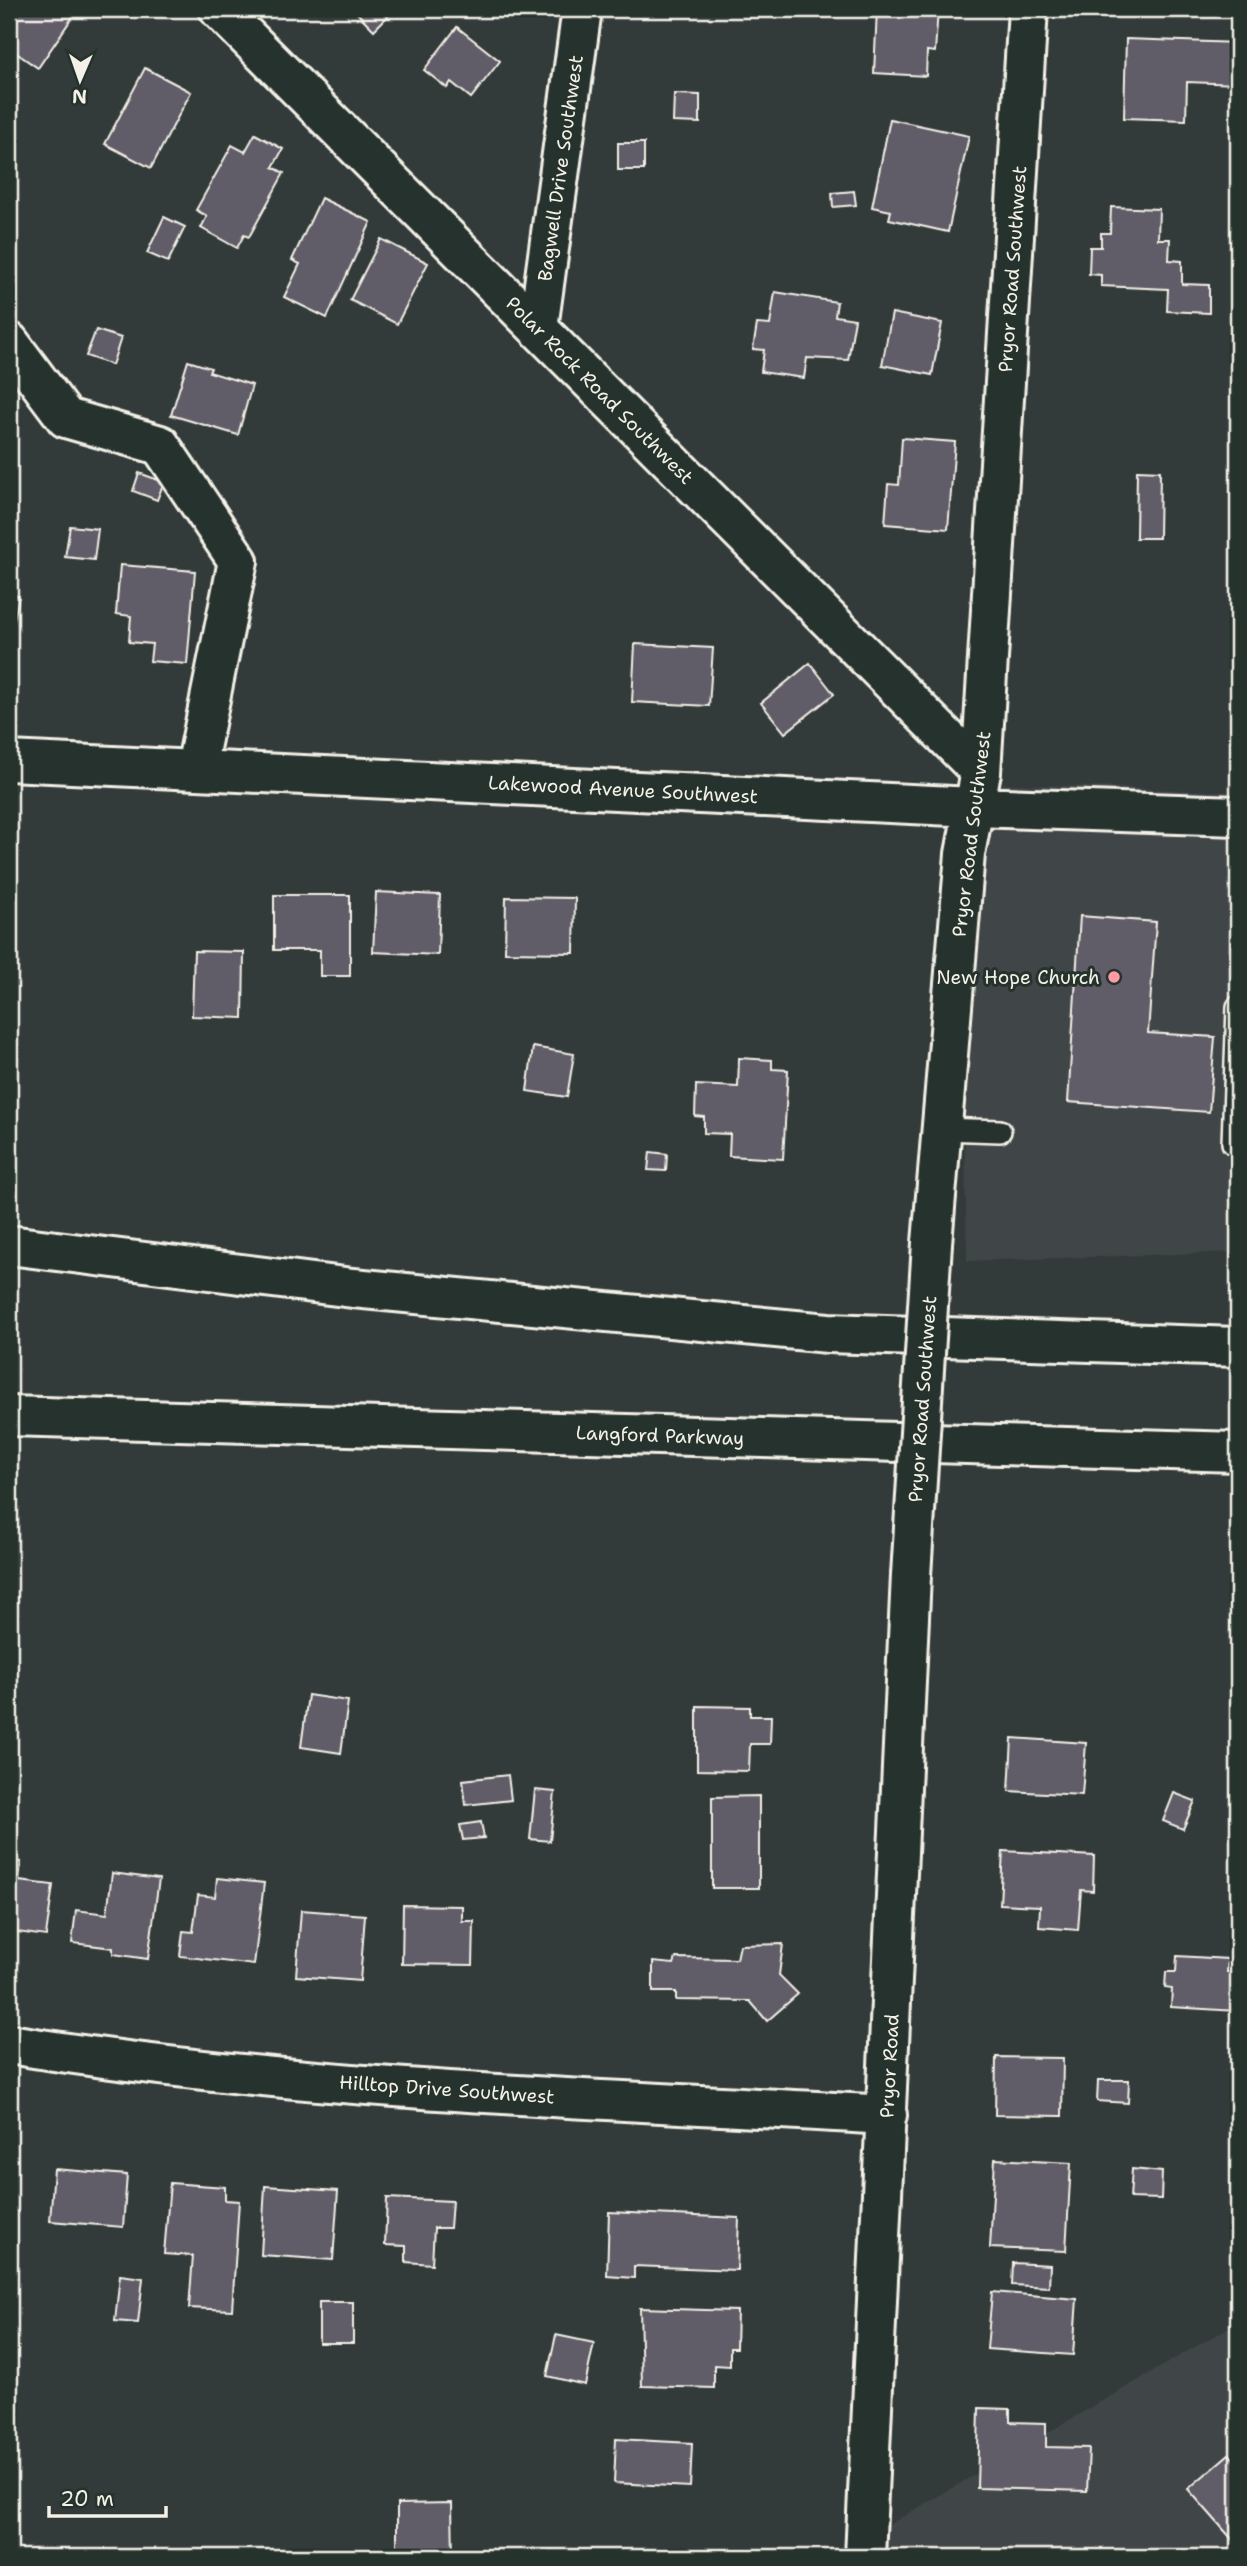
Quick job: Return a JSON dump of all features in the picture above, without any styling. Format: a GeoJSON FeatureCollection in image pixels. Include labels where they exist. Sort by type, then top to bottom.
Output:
{"type":"FeatureCollection","features":[{"type":"Feature","properties":{"kind":"main road","name":"Polar Rock Road Southwest"},"geometry":{"type":"LineString","coordinates":[[219,9],[538,328],[978,789]]}},
{"type":"Feature","properties":{"kind":"main road","name":"Bagwell Drive Southwest"},"geometry":{"type":"LineString","coordinates":[[538,328],[582,9]]}},
{"type":"Feature","properties":{"kind":"main road","name":"Pryor Road Southwest"},"geometry":{"type":"LineString","coordinates":[[911,1575],[932,1243],[965,854],[978,789],[1028,9]]}},
{"type":"Feature","properties":{"kind":"main road"},"geometry":{"type":"LineString","coordinates":[[9,342],[66,418],[159,445],[237,561],[196,768]]}},
{"type":"Feature","properties":{"kind":"main road","name":"Lakewood Avenue Southwest"},"geometry":{"type":"LineString","coordinates":[[9,761],[978,789],[1238,816]]}},
{"type":"Feature","properties":{"kind":"main road"},"geometry":{"type":"LineString","coordinates":[[9,1245],[353,1288],[828,1333],[1238,1347]]}},
{"type":"Feature","properties":{"kind":"main road","name":"Langford Parkway"},"geometry":{"type":"LineString","coordinates":[[9,1416],[1229,1453]]}},
{"type":"Feature","properties":{"kind":"main road","name":"Pryor Road"},"geometry":{"type":"LineString","coordinates":[[864,2557],[911,1575]]}},
{"type":"Feature","properties":{"kind":"main road","name":"Hilltop Drive Southwest"},"geometry":{"type":"LineString","coordinates":[[9,2044],[117,2062],[499,2094],[887,2115]]}},
{"type":"Feature","properties":{"kind":"lane"},"geometry":{"type":"LineString","coordinates":[[1233,1143],[1238,1007]]}},
{"type":"Feature","properties":{"kind":"lane"},"geometry":{"type":"LineString","coordinates":[[942,1129],[1000,1131]]}},
{"type":"Feature","properties":{"kind":"shaded area"},"geometry":{"type":"Polygon","coordinates":[[[958,782],[1238,792],[1238,1252],[967,1261],[958,782]]]}},
{"type":"Feature","properties":{"kind":"shaded area"},"geometry":{"type":"Polygon","coordinates":[[[1238,2322],[1238,2557],[863,2557],[864,2539],[1238,2322]]]}},
{"type":"Feature","properties":{"kind":"building"},"geometry":{"type":"Polygon","coordinates":[[[14,9],[78,9],[38,68],[9,48],[9,16],[14,9]]]}},
{"type":"Feature","properties":{"kind":"building"},"geometry":{"type":"Polygon","coordinates":[[[353,9],[395,9],[374,30],[353,9]]]}},
{"type":"Feature","properties":{"kind":"building"},"geometry":{"type":"Polygon","coordinates":[[[877,9],[938,9],[935,52],[927,51],[926,76],[874,73],[877,9]]]}},
{"type":"Feature","properties":{"kind":"building"},"geometry":{"type":"Polygon","coordinates":[[[457,27],[500,61],[471,98],[451,82],[447,88],[424,70],[457,27]]]}},
{"type":"Feature","properties":{"kind":"building"},"geometry":{"type":"Polygon","coordinates":[[[1126,39],[1238,43],[1238,84],[1187,82],[1186,120],[1124,118],[1126,39]]]}},
{"type":"Feature","properties":{"kind":"building"},"geometry":{"type":"Polygon","coordinates":[[[145,68],[191,92],[151,168],[105,144],[145,68]]]}},
{"type":"Feature","properties":{"kind":"building"},"geometry":{"type":"Polygon","coordinates":[[[674,94],[700,95],[700,123],[673,122],[674,94]]]}},
{"type":"Feature","properties":{"kind":"building"},"geometry":{"type":"Polygon","coordinates":[[[890,119],[969,136],[948,232],[889,219],[891,211],[872,207],[890,119]]]}},
{"type":"Feature","properties":{"kind":"building"},"geometry":{"type":"Polygon","coordinates":[[[255,134],[283,149],[273,167],[284,173],[249,237],[244,235],[237,248],[201,228],[207,216],[196,210],[232,145],[245,152],[255,134]]]}},
{"type":"Feature","properties":{"kind":"building"},"geometry":{"type":"Polygon","coordinates":[[[618,143],[644,143],[644,170],[618,170],[618,143]]]}},
{"type":"Feature","properties":{"kind":"building"},"geometry":{"type":"Polygon","coordinates":[[[854,191],[856,205],[833,207],[832,193],[854,191]]]}},
{"type":"Feature","properties":{"kind":"building"},"geometry":{"type":"Polygon","coordinates":[[[321,198],[371,222],[327,318],[284,297],[300,264],[292,260],[321,198]]]}},
{"type":"Feature","properties":{"kind":"building"},"geometry":{"type":"Polygon","coordinates":[[[1111,207],[1159,209],[1158,239],[1170,239],[1169,260],[1182,261],[1182,284],[1209,285],[1209,313],[1167,311],[1168,289],[1101,286],[1101,275],[1089,274],[1090,247],[1101,247],[1101,233],[1110,233],[1111,207]]]}},
{"type":"Feature","properties":{"kind":"building"},"geometry":{"type":"Polygon","coordinates":[[[164,217],[185,227],[168,262],[147,253],[164,217]]]}},
{"type":"Feature","properties":{"kind":"building"},"geometry":{"type":"Polygon","coordinates":[[[381,239],[428,263],[397,324],[350,300],[381,239]]]}},
{"type":"Feature","properties":{"kind":"building"},"geometry":{"type":"Polygon","coordinates":[[[775,292],[837,302],[835,316],[855,319],[848,360],[807,358],[804,378],[761,372],[764,350],[753,349],[757,324],[770,325],[775,292]]]}},
{"type":"Feature","properties":{"kind":"building"},"geometry":{"type":"Polygon","coordinates":[[[892,313],[942,323],[932,375],[882,365],[892,313]]]}},
{"type":"Feature","properties":{"kind":"building"},"geometry":{"type":"Polygon","coordinates":[[[96,330],[121,338],[112,365],[86,356],[96,330]]]}},
{"type":"Feature","properties":{"kind":"building"},"geometry":{"type":"Polygon","coordinates":[[[188,361],[211,368],[209,372],[252,385],[238,435],[171,415],[188,361]]]}},
{"type":"Feature","properties":{"kind":"building"},"geometry":{"type":"Polygon","coordinates":[[[902,438],[955,442],[948,529],[885,524],[888,484],[899,485],[902,438]]]}},
{"type":"Feature","properties":{"kind":"building"},"geometry":{"type":"Polygon","coordinates":[[[1137,470],[1160,471],[1159,538],[1136,538],[1137,470]]]}},
{"type":"Feature","properties":{"kind":"building"},"geometry":{"type":"Polygon","coordinates":[[[139,473],[164,482],[157,500],[133,491],[139,473]]]}},
{"type":"Feature","properties":{"kind":"building"},"geometry":{"type":"Polygon","coordinates":[[[70,526],[98,529],[94,560],[65,557],[70,526]]]}},
{"type":"Feature","properties":{"kind":"building"},"geometry":{"type":"Polygon","coordinates":[[[120,565],[195,571],[187,664],[150,661],[152,644],[129,642],[131,616],[116,614],[120,565]]]}},
{"type":"Feature","properties":{"kind":"building"},"geometry":{"type":"Polygon","coordinates":[[[9,594],[19,596],[9,645],[9,594]]]}},
{"type":"Feature","properties":{"kind":"building"},"geometry":{"type":"Polygon","coordinates":[[[635,644],[713,648],[709,706],[632,702],[635,644]]]}},
{"type":"Feature","properties":{"kind":"building"},"geometry":{"type":"Polygon","coordinates":[[[810,663],[834,694],[785,733],[761,703],[810,663]]]}},
{"type":"Feature","properties":{"kind":"building"},"geometry":{"type":"Polygon","coordinates":[[[376,892],[440,895],[438,955],[373,952],[376,892]]]}},
{"type":"Feature","properties":{"kind":"building"},"geometry":{"type":"Polygon","coordinates":[[[274,895],[350,895],[350,976],[320,976],[320,950],[274,950],[274,895]]]}},
{"type":"Feature","properties":{"kind":"building"},"geometry":{"type":"Polygon","coordinates":[[[506,897],[575,898],[574,953],[505,952],[506,897]]]}},
{"type":"Feature","properties":{"kind":"building","name":"New Hope Church"},"geometry":{"type":"Polygon","coordinates":[[[1080,916],[1156,922],[1148,1033],[1215,1037],[1209,1112],[1068,1102],[1080,916]]]}},
{"type":"Feature","properties":{"kind":"building"},"geometry":{"type":"Polygon","coordinates":[[[194,951],[244,952],[243,1018],[192,1016],[194,951]]]}},
{"type":"Feature","properties":{"kind":"building"},"geometry":{"type":"Polygon","coordinates":[[[533,1047],[574,1054],[567,1097],[527,1091],[533,1047]]]}},
{"type":"Feature","properties":{"kind":"building"},"geometry":{"type":"Polygon","coordinates":[[[739,1058],[772,1060],[772,1069],[788,1070],[783,1159],[729,1156],[730,1134],[704,1133],[704,1117],[695,1116],[696,1085],[738,1087],[739,1058]]]}},
{"type":"Feature","properties":{"kind":"building"},"geometry":{"type":"Polygon","coordinates":[[[650,1152],[667,1154],[666,1171],[648,1170],[650,1152]]]}},
{"type":"Feature","properties":{"kind":"building"},"geometry":{"type":"Polygon","coordinates":[[[308,1695],[348,1701],[341,1753],[301,1747],[308,1695]]]}},
{"type":"Feature","properties":{"kind":"building"},"geometry":{"type":"Polygon","coordinates":[[[697,1706],[750,1707],[750,1716],[771,1716],[770,1744],[750,1744],[749,1771],[697,1770],[697,1706]]]}},
{"type":"Feature","properties":{"kind":"building"},"geometry":{"type":"Polygon","coordinates":[[[1012,1738],[1086,1743],[1082,1795],[1009,1791],[1012,1738]]]}},
{"type":"Feature","properties":{"kind":"building"},"geometry":{"type":"Polygon","coordinates":[[[508,1775],[511,1800],[466,1805],[463,1780],[508,1775]]]}},
{"type":"Feature","properties":{"kind":"building"},"geometry":{"type":"Polygon","coordinates":[[[535,1790],[555,1792],[550,1841],[530,1839],[535,1790]]]}},
{"type":"Feature","properties":{"kind":"building"},"geometry":{"type":"Polygon","coordinates":[[[1174,1793],[1195,1801],[1183,1829],[1163,1821],[1174,1793]]]}},
{"type":"Feature","properties":{"kind":"building"},"geometry":{"type":"Polygon","coordinates":[[[759,1796],[759,1888],[712,1888],[712,1797],[759,1796]]]}},
{"type":"Feature","properties":{"kind":"building"},"geometry":{"type":"Polygon","coordinates":[[[481,1822],[484,1838],[463,1840],[460,1825],[481,1822]]]}},
{"type":"Feature","properties":{"kind":"building"},"geometry":{"type":"Polygon","coordinates":[[[1003,1851],[1094,1856],[1093,1891],[1081,1890],[1078,1930],[1039,1927],[1040,1906],[1000,1904],[1003,1851]]]}},
{"type":"Feature","properties":{"kind":"building"},"geometry":{"type":"Polygon","coordinates":[[[9,1861],[21,1862],[19,1881],[53,1885],[46,1936],[9,1931],[9,1861]]]}},
{"type":"Feature","properties":{"kind":"building"},"geometry":{"type":"Polygon","coordinates":[[[112,1873],[159,1879],[148,1959],[113,1954],[113,1948],[72,1943],[76,1910],[107,1914],[112,1873]]]}},
{"type":"Feature","properties":{"kind":"building"},"geometry":{"type":"Polygon","coordinates":[[[217,1878],[264,1883],[254,1965],[180,1956],[183,1931],[193,1932],[198,1895],[215,1897],[217,1878]]]}},
{"type":"Feature","properties":{"kind":"building"},"geometry":{"type":"Polygon","coordinates":[[[403,1905],[462,1906],[462,1921],[474,1921],[473,1965],[402,1964],[403,1905]]]}},
{"type":"Feature","properties":{"kind":"building"},"geometry":{"type":"Polygon","coordinates":[[[301,1910],[365,1915],[360,1981],[296,1976],[301,1910]]]}},
{"type":"Feature","properties":{"kind":"building"},"geometry":{"type":"Polygon","coordinates":[[[783,1944],[779,1975],[798,1994],[767,2021],[750,2001],[676,2000],[676,1992],[653,1992],[653,1962],[674,1964],[676,1958],[737,1959],[740,1945],[783,1944]]]}},
{"type":"Feature","properties":{"kind":"building"},"geometry":{"type":"Polygon","coordinates":[[[1177,1956],[1228,1959],[1227,1972],[1238,1973],[1237,2011],[1171,2007],[1172,1989],[1165,1988],[1166,1972],[1176,1972],[1177,1956]]]}},
{"type":"Feature","properties":{"kind":"building"},"geometry":{"type":"Polygon","coordinates":[[[996,2057],[1063,2058],[1062,2116],[995,2115],[996,2057]]]}},
{"type":"Feature","properties":{"kind":"building"},"geometry":{"type":"Polygon","coordinates":[[[1098,2080],[1129,2080],[1128,2103],[1097,2101],[1098,2080]]]}},
{"type":"Feature","properties":{"kind":"building"},"geometry":{"type":"Polygon","coordinates":[[[995,2159],[1071,2163],[1066,2251],[990,2248],[995,2159]]]}},
{"type":"Feature","properties":{"kind":"building"},"geometry":{"type":"Polygon","coordinates":[[[54,2169],[127,2175],[123,2227],[50,2221],[54,2169]]]}},
{"type":"Feature","properties":{"kind":"building"},"geometry":{"type":"Polygon","coordinates":[[[1132,2169],[1162,2172],[1161,2199],[1130,2198],[1132,2169]]]}},
{"type":"Feature","properties":{"kind":"building"},"geometry":{"type":"Polygon","coordinates":[[[170,2183],[225,2187],[225,2200],[239,2201],[232,2310],[189,2308],[193,2256],[164,2254],[170,2183]]]}},
{"type":"Feature","properties":{"kind":"building"},"geometry":{"type":"Polygon","coordinates":[[[265,2186],[338,2191],[333,2260],[261,2255],[265,2186]]]}},
{"type":"Feature","properties":{"kind":"building"},"geometry":{"type":"Polygon","coordinates":[[[387,2198],[452,2201],[450,2228],[434,2228],[432,2264],[406,2262],[406,2246],[385,2245],[387,2198]]]}},
{"type":"Feature","properties":{"kind":"building"},"geometry":{"type":"Polygon","coordinates":[[[609,2212],[739,2218],[737,2270],[634,2266],[634,2278],[607,2276],[609,2212]]]}},
{"type":"Feature","properties":{"kind":"building"},"geometry":{"type":"Polygon","coordinates":[[[1013,2263],[1050,2265],[1049,2287],[1012,2285],[1013,2263]]]}},
{"type":"Feature","properties":{"kind":"building"},"geometry":{"type":"Polygon","coordinates":[[[120,2275],[143,2278],[138,2323],[115,2321],[120,2275]]]}},
{"type":"Feature","properties":{"kind":"building"},"geometry":{"type":"Polygon","coordinates":[[[992,2292],[1077,2299],[1073,2355],[987,2349],[992,2292]]]}},
{"type":"Feature","properties":{"kind":"building"},"geometry":{"type":"Polygon","coordinates":[[[319,2302],[353,2302],[353,2343],[319,2343],[319,2302]]]}},
{"type":"Feature","properties":{"kind":"building"},"geometry":{"type":"Polygon","coordinates":[[[640,2308],[737,2311],[736,2348],[730,2348],[730,2366],[714,2365],[714,2388],[642,2386],[640,2308]]]}},
{"type":"Feature","properties":{"kind":"building"},"geometry":{"type":"Polygon","coordinates":[[[556,2335],[594,2343],[585,2385],[547,2376],[556,2335]]]}},
{"type":"Feature","properties":{"kind":"building"},"geometry":{"type":"Polygon","coordinates":[[[979,2408],[1010,2409],[1010,2422],[1046,2423],[1046,2447],[1089,2448],[1087,2491],[977,2488],[979,2408]]]}},
{"type":"Feature","properties":{"kind":"building"},"geometry":{"type":"Polygon","coordinates":[[[616,2439],[692,2443],[690,2487],[614,2483],[616,2439]]]}},
{"type":"Feature","properties":{"kind":"building"},"geometry":{"type":"Polygon","coordinates":[[[1229,2454],[1238,2464],[1238,2546],[1188,2489],[1229,2454]]]}},
{"type":"Feature","properties":{"kind":"building"},"geometry":{"type":"Polygon","coordinates":[[[452,2503],[453,2557],[397,2557],[397,2504],[452,2503]]]}},
{"type":"Feature","properties":{"kind":"place","name":"New Hope Church"},"geometry":{"type":"Point","coordinates":[1114,977]}}]}
